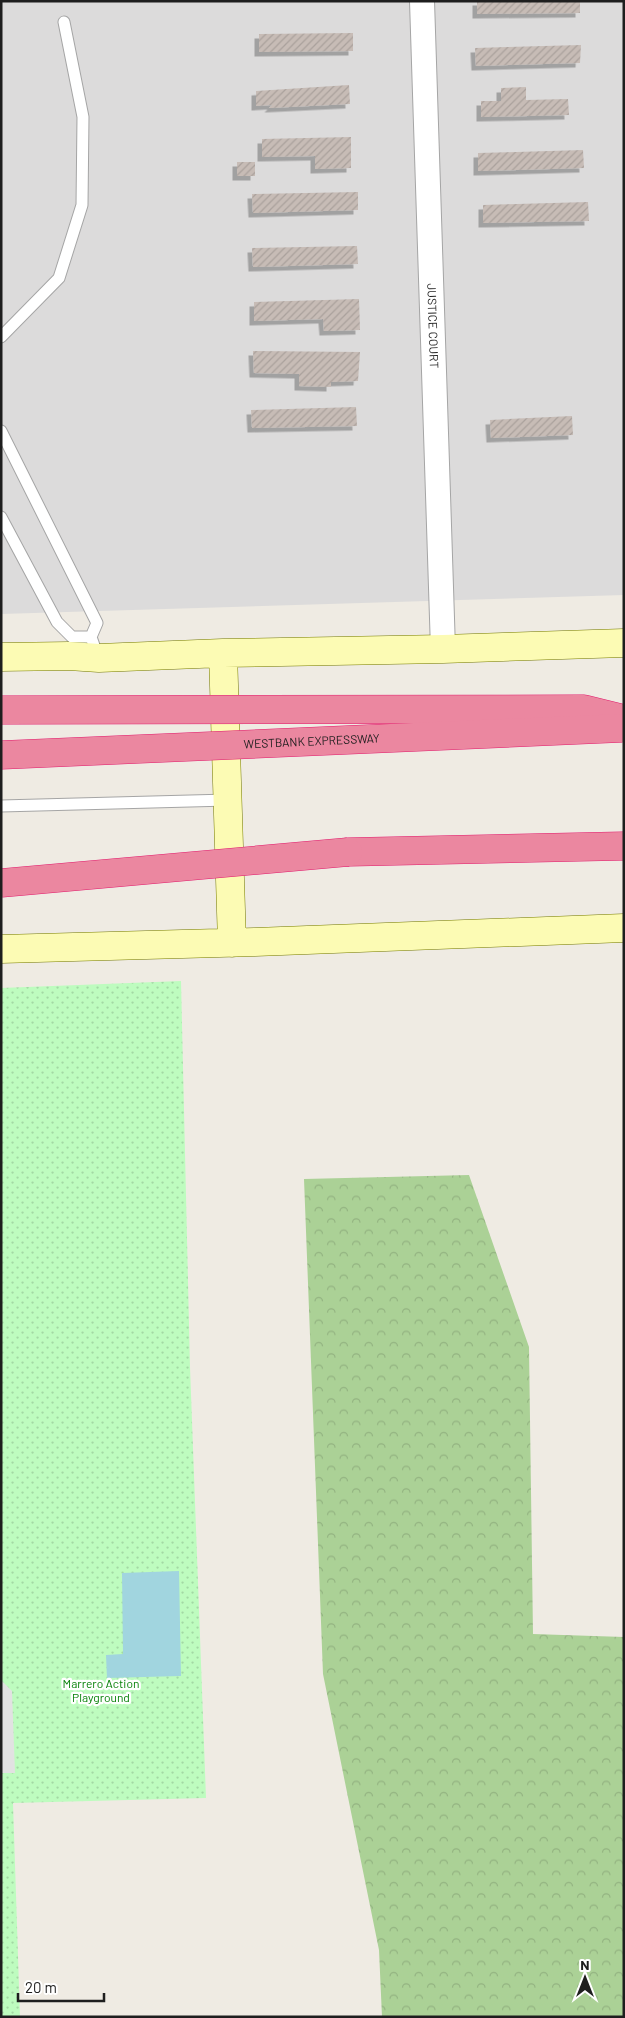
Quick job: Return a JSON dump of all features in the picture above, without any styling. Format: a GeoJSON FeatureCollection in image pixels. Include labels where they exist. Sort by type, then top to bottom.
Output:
{"type":"FeatureCollection","features":[{"type":"Feature","properties":{"kind":"highway"},"geometry":{"type":"LineString","coordinates":[[1,710],[584,709],[624,719]]}},
{"type":"Feature","properties":{"kind":"highway","name":"WESTBANK EXPRESSWAY"},"geometry":{"type":"LineString","coordinates":[[1,755],[624,728]]}},
{"type":"Feature","properties":{"kind":"highway"},"geometry":{"type":"LineString","coordinates":[[1,864],[348,852],[624,846]]}},
{"type":"Feature","properties":{"kind":"highway"},"geometry":{"type":"LineString","coordinates":[[1,883],[348,852]]}},
{"type":"Feature","properties":{"kind":"main road"},"geometry":{"type":"LineString","coordinates":[[1,657],[69,656],[95,648],[223,653],[624,643]]}},
{"type":"Feature","properties":{"kind":"main road"},"geometry":{"type":"LineString","coordinates":[[223,653],[232,943]]}},
{"type":"Feature","properties":{"kind":"main road"},"geometry":{"type":"LineString","coordinates":[[1,949],[232,943],[624,928]]}},
{"type":"Feature","properties":{"kind":"street","name":"JUSTICE COURT"},"geometry":{"type":"LineString","coordinates":[[422,1],[443,649]]}},
{"type":"Feature","properties":{"kind":"lane"},"geometry":{"type":"LineString","coordinates":[[1,337],[60,278],[82,205],[83,117],[64,22]]}},
{"type":"Feature","properties":{"kind":"lane"},"geometry":{"type":"LineString","coordinates":[[1,431],[97,623],[95,648],[72,637],[57,622],[1,517]]}},
{"type":"Feature","properties":{"kind":"lane"},"geometry":{"type":"LineString","coordinates":[[1,806],[228,800]]}},
{"type":"Feature","properties":{"kind":"shaded area"},"geometry":{"type":"Polygon","coordinates":[[[1,1],[624,1],[624,595],[1,614],[1,1]]]}},
{"type":"Feature","properties":{"kind":"shaded area"},"geometry":{"type":"Polygon","coordinates":[[[1,1680],[12,1691],[15,1773],[1,1773],[1,1680]]]}},
{"type":"Feature","properties":{"kind":"green space","name":"Marrero Action Playground"},"geometry":{"type":"Polygon","coordinates":[[[181,981],[190,1367],[206,1798],[13,1803],[20,2017],[1,2017],[1,988],[181,981]]]}},
{"type":"Feature","properties":{"kind":"green space"},"geometry":{"type":"Polygon","coordinates":[[[469,1175],[529,1347],[533,1634],[624,1637],[624,2017],[382,2017],[379,1950],[323,1674],[304,1179],[469,1175]]]}},
{"type":"Feature","properties":{"kind":"water"},"geometry":{"type":"Polygon","coordinates":[[[179,1571],[181,1676],[107,1678],[106,1655],[123,1654],[122,1573],[179,1571]]]}},
{"type":"Feature","properties":{"kind":"building"},"geometry":{"type":"Polygon","coordinates":[[[477,1],[580,1],[580,13],[477,14],[477,1]]]}},
{"type":"Feature","properties":{"kind":"building"},"geometry":{"type":"Polygon","coordinates":[[[353,33],[353,51],[259,52],[259,34],[353,33]]]}},
{"type":"Feature","properties":{"kind":"building"},"geometry":{"type":"Polygon","coordinates":[[[581,45],[580,63],[476,66],[475,48],[581,45]]]}},
{"type":"Feature","properties":{"kind":"building"},"geometry":{"type":"Polygon","coordinates":[[[349,85],[350,104],[269,108],[272,105],[256,106],[256,91],[349,85]]]}},
{"type":"Feature","properties":{"kind":"building"},"geometry":{"type":"Polygon","coordinates":[[[526,87],[526,100],[568,99],[569,115],[481,117],[481,101],[501,101],[501,88],[526,87]]]}},
{"type":"Feature","properties":{"kind":"building"},"geometry":{"type":"Polygon","coordinates":[[[351,137],[351,168],[315,169],[315,156],[262,157],[262,139],[351,137]]]}},
{"type":"Feature","properties":{"kind":"building"},"geometry":{"type":"Polygon","coordinates":[[[583,150],[584,168],[478,171],[478,153],[583,150]]]}},
{"type":"Feature","properties":{"kind":"building"},"geometry":{"type":"Polygon","coordinates":[[[237,162],[255,162],[255,176],[237,176],[237,162]]]}},
{"type":"Feature","properties":{"kind":"building"},"geometry":{"type":"Polygon","coordinates":[[[358,192],[358,210],[253,213],[252,194],[358,192]]]}},
{"type":"Feature","properties":{"kind":"building"},"geometry":{"type":"Polygon","coordinates":[[[588,202],[589,221],[483,223],[483,205],[588,202]]]}},
{"type":"Feature","properties":{"kind":"building"},"geometry":{"type":"Polygon","coordinates":[[[357,246],[358,264],[253,267],[252,248],[357,246]]]}},
{"type":"Feature","properties":{"kind":"building"},"geometry":{"type":"Polygon","coordinates":[[[359,299],[360,330],[324,331],[323,319],[254,321],[254,302],[359,299]]]}},
{"type":"Feature","properties":{"kind":"building"},"geometry":{"type":"Polygon","coordinates":[[[253,351],[360,352],[358,381],[331,382],[331,387],[299,386],[299,374],[254,373],[253,351]]]}},
{"type":"Feature","properties":{"kind":"building"},"geometry":{"type":"Polygon","coordinates":[[[356,407],[357,426],[252,428],[251,410],[356,407]]]}},
{"type":"Feature","properties":{"kind":"building"},"geometry":{"type":"Polygon","coordinates":[[[572,416],[573,435],[491,438],[490,420],[572,416]]]}}]}
